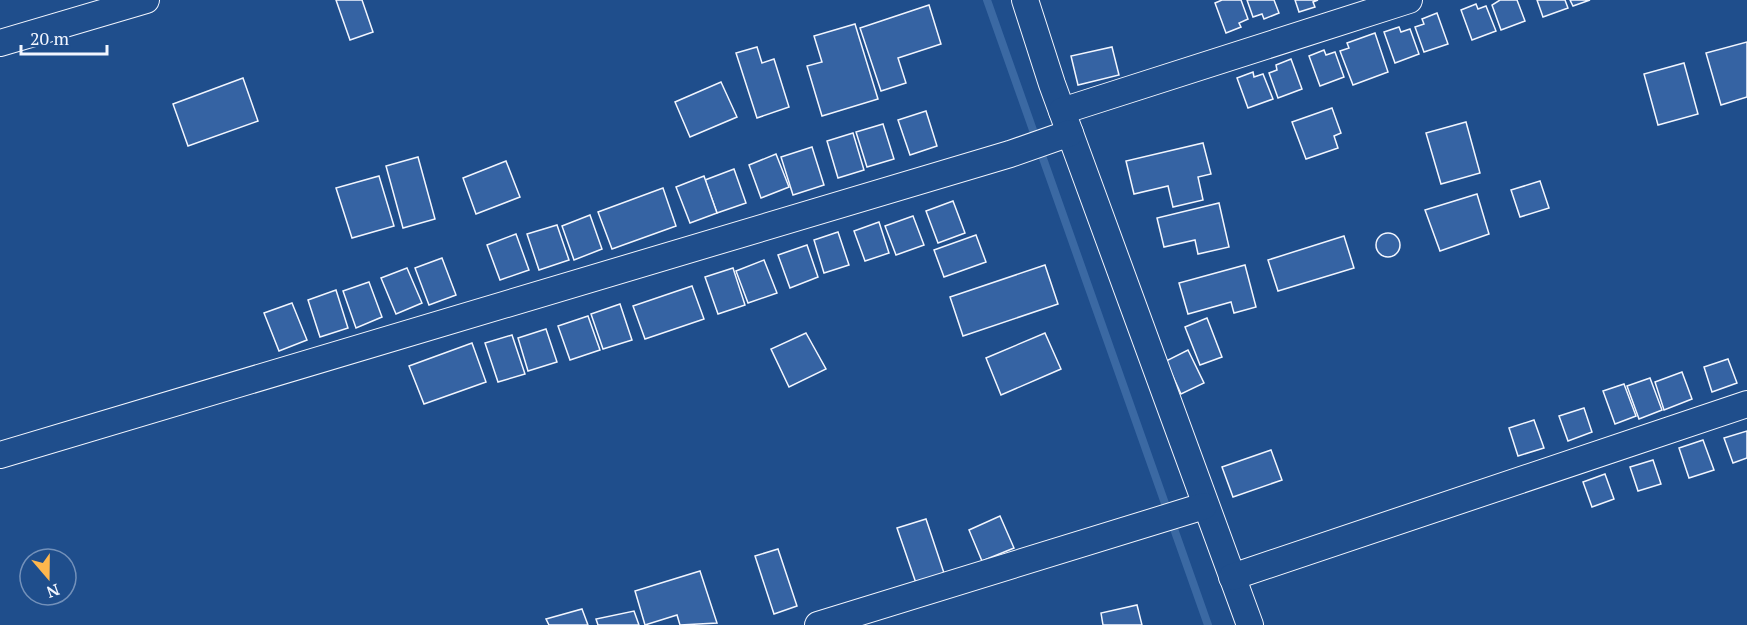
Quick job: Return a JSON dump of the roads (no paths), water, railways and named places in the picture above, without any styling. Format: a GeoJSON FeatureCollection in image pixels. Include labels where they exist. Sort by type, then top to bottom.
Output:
{"type":"FeatureCollection","features":[{"type":"Feature","properties":{"kind":"street"},"geometry":{"type":"LineString","coordinates":[[0,43],[146,0]]}},
{"type":"Feature","properties":{"kind":"street"},"geometry":{"type":"LineString","coordinates":[[1025,0],[1062,127],[1250,625]]}},
{"type":"Feature","properties":{"kind":"street"},"geometry":{"type":"LineString","coordinates":[[0,455],[1010,154],[1062,127],[1409,0]]}},
{"type":"Feature","properties":{"kind":"street"},"geometry":{"type":"LineString","coordinates":[[1232,577],[1747,404]]}},
{"type":"Feature","properties":{"kind":"street"},"geometry":{"type":"LineString","coordinates":[[818,625],[1204,506]]}},
{"type":"Feature","properties":{"kind":"waterway"},"geometry":{"type":"LineString","coordinates":[[987,0],[1208,625]]}}]}
